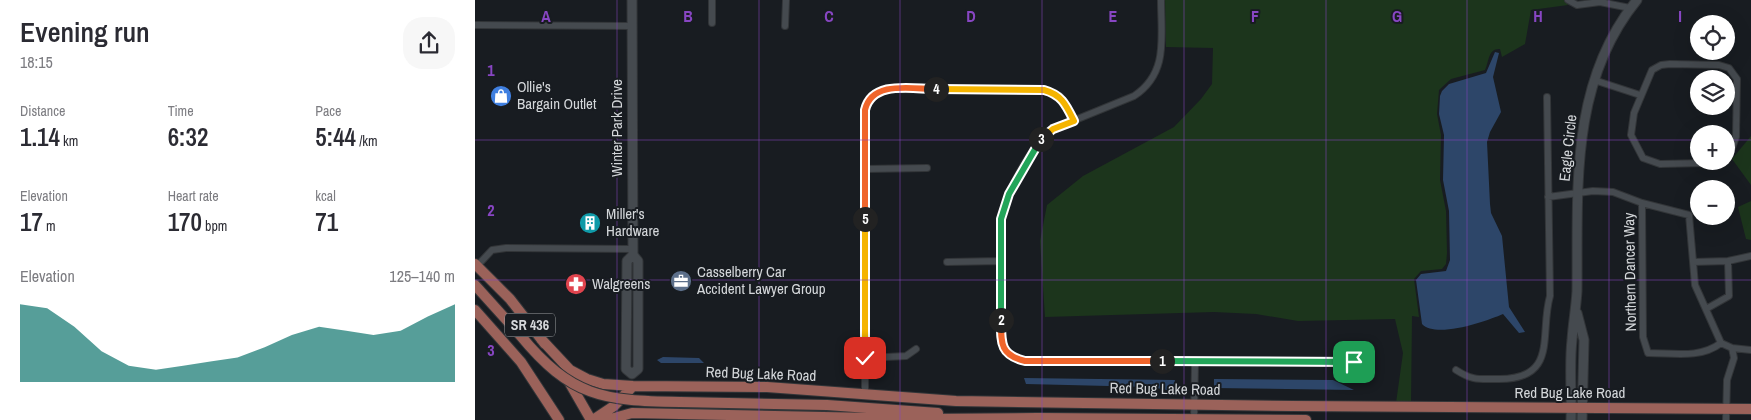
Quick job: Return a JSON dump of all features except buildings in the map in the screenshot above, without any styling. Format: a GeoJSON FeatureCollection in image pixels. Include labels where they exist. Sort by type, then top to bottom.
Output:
{"type":"FeatureCollection","features":[{"type":"Feature","properties":{"kind":"main road","name":"SR 436"},"geometry":{"type":"LineString","coordinates":[[476,265],[510,299],[541,339],[577,393],[592,420]]}},
{"type":"Feature","properties":{"kind":"main road"},"geometry":{"type":"LineString","coordinates":[[475,285],[539,357],[582,390],[616,400],[812,404],[1037,418]]}},
{"type":"Feature","properties":{"kind":"main road","name":"SR 436"},"geometry":{"type":"LineString","coordinates":[[475,310],[521,362],[559,420]]}},
{"type":"Feature","properties":{"kind":"main road","name":"Red Bug Lake Road"},"geometry":{"type":"LineString","coordinates":[[541,339],[570,370],[603,384],[633,386],[767,387],[956,401],[1379,407],[1751,409]]}},
{"type":"Feature","properties":{"kind":"main road"},"geometry":{"type":"LineString","coordinates":[[592,420],[614,406],[633,386]]}},
{"type":"Feature","properties":{"kind":"main road"},"geometry":{"type":"LineString","coordinates":[[1293,420],[1307,411],[1370,412],[1379,407]]}},
{"type":"Feature","properties":{"kind":"main road","name":"Red Bug Lake Road"},"geometry":{"type":"LineString","coordinates":[[607,420],[632,416],[1305,420]]}},
{"type":"Feature","properties":{"kind":"street","name":"Winter Park Drive"},"geometry":{"type":"LineString","coordinates":[[632,0],[633,252],[627,261],[626,316],[626,369],[632,374],[632,416]]}},
{"type":"Feature","properties":{"kind":"street"},"geometry":{"type":"LineString","coordinates":[[712,0],[712,24]]}},
{"type":"Feature","properties":{"kind":"street"},"geometry":{"type":"LineString","coordinates":[[785,26],[786,0]]}},
{"type":"Feature","properties":{"kind":"street"},"geometry":{"type":"LineString","coordinates":[[1161,0],[1160,60],[1152,80],[1145,89],[1134,96],[1053,129],[1044,136],[1009,194],[1001,219],[1001,340],[1007,354],[1013,358],[1025,361],[1354,362]]}},
{"type":"Feature","properties":{"kind":"street"},"geometry":{"type":"LineString","coordinates":[[1569,0],[1577,5],[1600,2],[1630,8]]}},
{"type":"Feature","properties":{"kind":"street","name":"Eagle Circle"},"geometry":{"type":"LineString","coordinates":[[1571,420],[1577,408],[1585,340],[1576,310],[1579,146],[1594,80],[1612,36],[1637,0]]}},
{"type":"Feature","properties":{"kind":"street"},"geometry":{"type":"LineString","coordinates":[[475,25],[632,26]]}},
{"type":"Feature","properties":{"kind":"street"},"geometry":{"type":"LineString","coordinates":[[1690,163],[1660,164],[1643,158],[1631,135],[1640,95],[1652,70],[1661,65],[1719,65],[1729,68],[1737,79],[1737,126],[1735,135]]}},
{"type":"Feature","properties":{"kind":"street"},"geometry":{"type":"LineString","coordinates":[[1594,80],[1640,95]]}},
{"type":"Feature","properties":{"kind":"street"},"geometry":{"type":"LineString","coordinates":[[865,395],[865,110],[872,95],[888,89],[1044,90],[1060,96],[1074,121]]}},
{"type":"Feature","properties":{"kind":"street"},"geometry":{"type":"LineString","coordinates":[[1456,370],[1469,379],[1512,379],[1536,367],[1542,356],[1546,341],[1545,311],[1549,296],[1547,97]]}},
{"type":"Feature","properties":{"kind":"street"},"geometry":{"type":"LineString","coordinates":[[864,169],[927,168]]}},
{"type":"Feature","properties":{"kind":"street"},"geometry":{"type":"LineString","coordinates":[[1548,197],[1578,193],[1613,192],[1689,215],[1695,286],[1721,343],[1732,348],[1751,350]]}},
{"type":"Feature","properties":{"kind":"street","name":"Northern Dancer Way"},"geometry":{"type":"LineString","coordinates":[[1642,202],[1643,337],[1648,353],[1697,354],[1710,351],[1721,343]]}},
{"type":"Feature","properties":{"kind":"street"},"geometry":{"type":"LineString","coordinates":[[476,265],[492,250],[506,248],[633,252]]}},
{"type":"Feature","properties":{"kind":"street"},"geometry":{"type":"LineString","coordinates":[[1693,262],[1728,261],[1751,256]]}},
{"type":"Feature","properties":{"kind":"street"},"geometry":{"type":"LineString","coordinates":[[1706,309],[1729,296],[1728,261]]}},
{"type":"Feature","properties":{"kind":"street"},"geometry":{"type":"LineString","coordinates":[[947,262],[1001,262]]}},
{"type":"Feature","properties":{"kind":"street"},"geometry":{"type":"LineString","coordinates":[[1726,420],[1727,380],[1734,358],[1732,348]]}},
{"type":"Feature","properties":{"kind":"street"},"geometry":{"type":"LineString","coordinates":[[865,358],[905,356],[916,349]]}},
{"type":"Feature","properties":{"kind":"street"},"geometry":{"type":"LineString","coordinates":[[1194,419],[1195,362]]}},
{"type":"Feature","properties":{"kind":"street","name":"Eagle Circle"},"geometry":{"type":"LineString","coordinates":[[1577,408],[1582,420]]}},
{"type":"Feature","properties":{"kind":"green space"},"geometry":{"type":"Polygon","coordinates":[[[1165,0],[1564,0],[1568,5],[1531,10],[1525,44],[1502,57],[1500,49],[1496,49],[1489,56],[1485,70],[1451,79],[1439,90],[1437,114],[1441,135],[1440,180],[1446,211],[1447,253],[1446,264],[1442,269],[1421,271],[1414,279],[1419,317],[1412,316],[1411,403],[1396,403],[1403,353],[1395,319],[1298,321],[1256,314],[1214,312],[1045,317],[1040,241],[1047,205],[1083,176],[1174,127],[1201,99],[1212,84],[1213,48],[1166,47],[1165,0]]]}},
{"type":"Feature","properties":{"kind":"green space"},"geometry":{"type":"Polygon","coordinates":[[[1751,136],[1751,185],[1735,163],[1735,155],[1751,136]]]}},
{"type":"Feature","properties":{"kind":"green space"},"geometry":{"type":"Polygon","coordinates":[[[1751,201],[1751,240],[1746,239],[1738,207],[1751,201]]]}},
{"type":"Feature","properties":{"kind":"water"},"geometry":{"type":"Polygon","coordinates":[[[1495,52],[1499,53],[1493,77],[1501,112],[1490,132],[1487,142],[1490,204],[1491,213],[1502,236],[1509,307],[1525,332],[1519,333],[1503,314],[1486,321],[1462,327],[1438,330],[1422,324],[1416,280],[1421,274],[1446,271],[1450,260],[1449,211],[1443,180],[1444,135],[1439,114],[1440,96],[1449,84],[1486,73],[1495,52]]]}},
{"type":"Feature","properties":{"kind":"water"},"geometry":{"type":"Polygon","coordinates":[[[663,357],[699,358],[704,363],[661,363],[657,360],[663,357]]]}},
{"type":"Feature","properties":{"kind":"water"},"geometry":{"type":"Polygon","coordinates":[[[1024,378],[1175,380],[1173,391],[1150,387],[1026,384],[1024,378]]]}},
{"type":"Feature","properties":{"kind":"water"},"geometry":{"type":"Polygon","coordinates":[[[1214,379],[1333,380],[1354,390],[1214,388],[1214,379]]]}},
{"type":"Feature","properties":{"kind":"place","name":"Ollie's Bargain Outlet"},"geometry":{"type":"Point","coordinates":[501,96]}},
{"type":"Feature","properties":{"kind":"place","name":"Miller's Hardware"},"geometry":{"type":"Point","coordinates":[590,223]}},
{"type":"Feature","properties":{"kind":"place","name":"Casselberry Car Accident Lawyer Group"},"geometry":{"type":"Point","coordinates":[681,281]}},
{"type":"Feature","properties":{"kind":"place","name":"Walgreens"},"geometry":{"type":"Point","coordinates":[576,284]}},
{"type":"Feature","properties":{"kind":"route"},"geometry":{"type":"LineString","coordinates":[[865,358],[864,169],[865,110],[867,102],[872,95],[888,89],[1044,90],[1060,96],[1074,121],[1053,129],[1044,136],[1036,146],[1003,206],[1001,219],[1001,340],[1007,354],[1013,358],[1025,361],[1354,362]]}}]}
